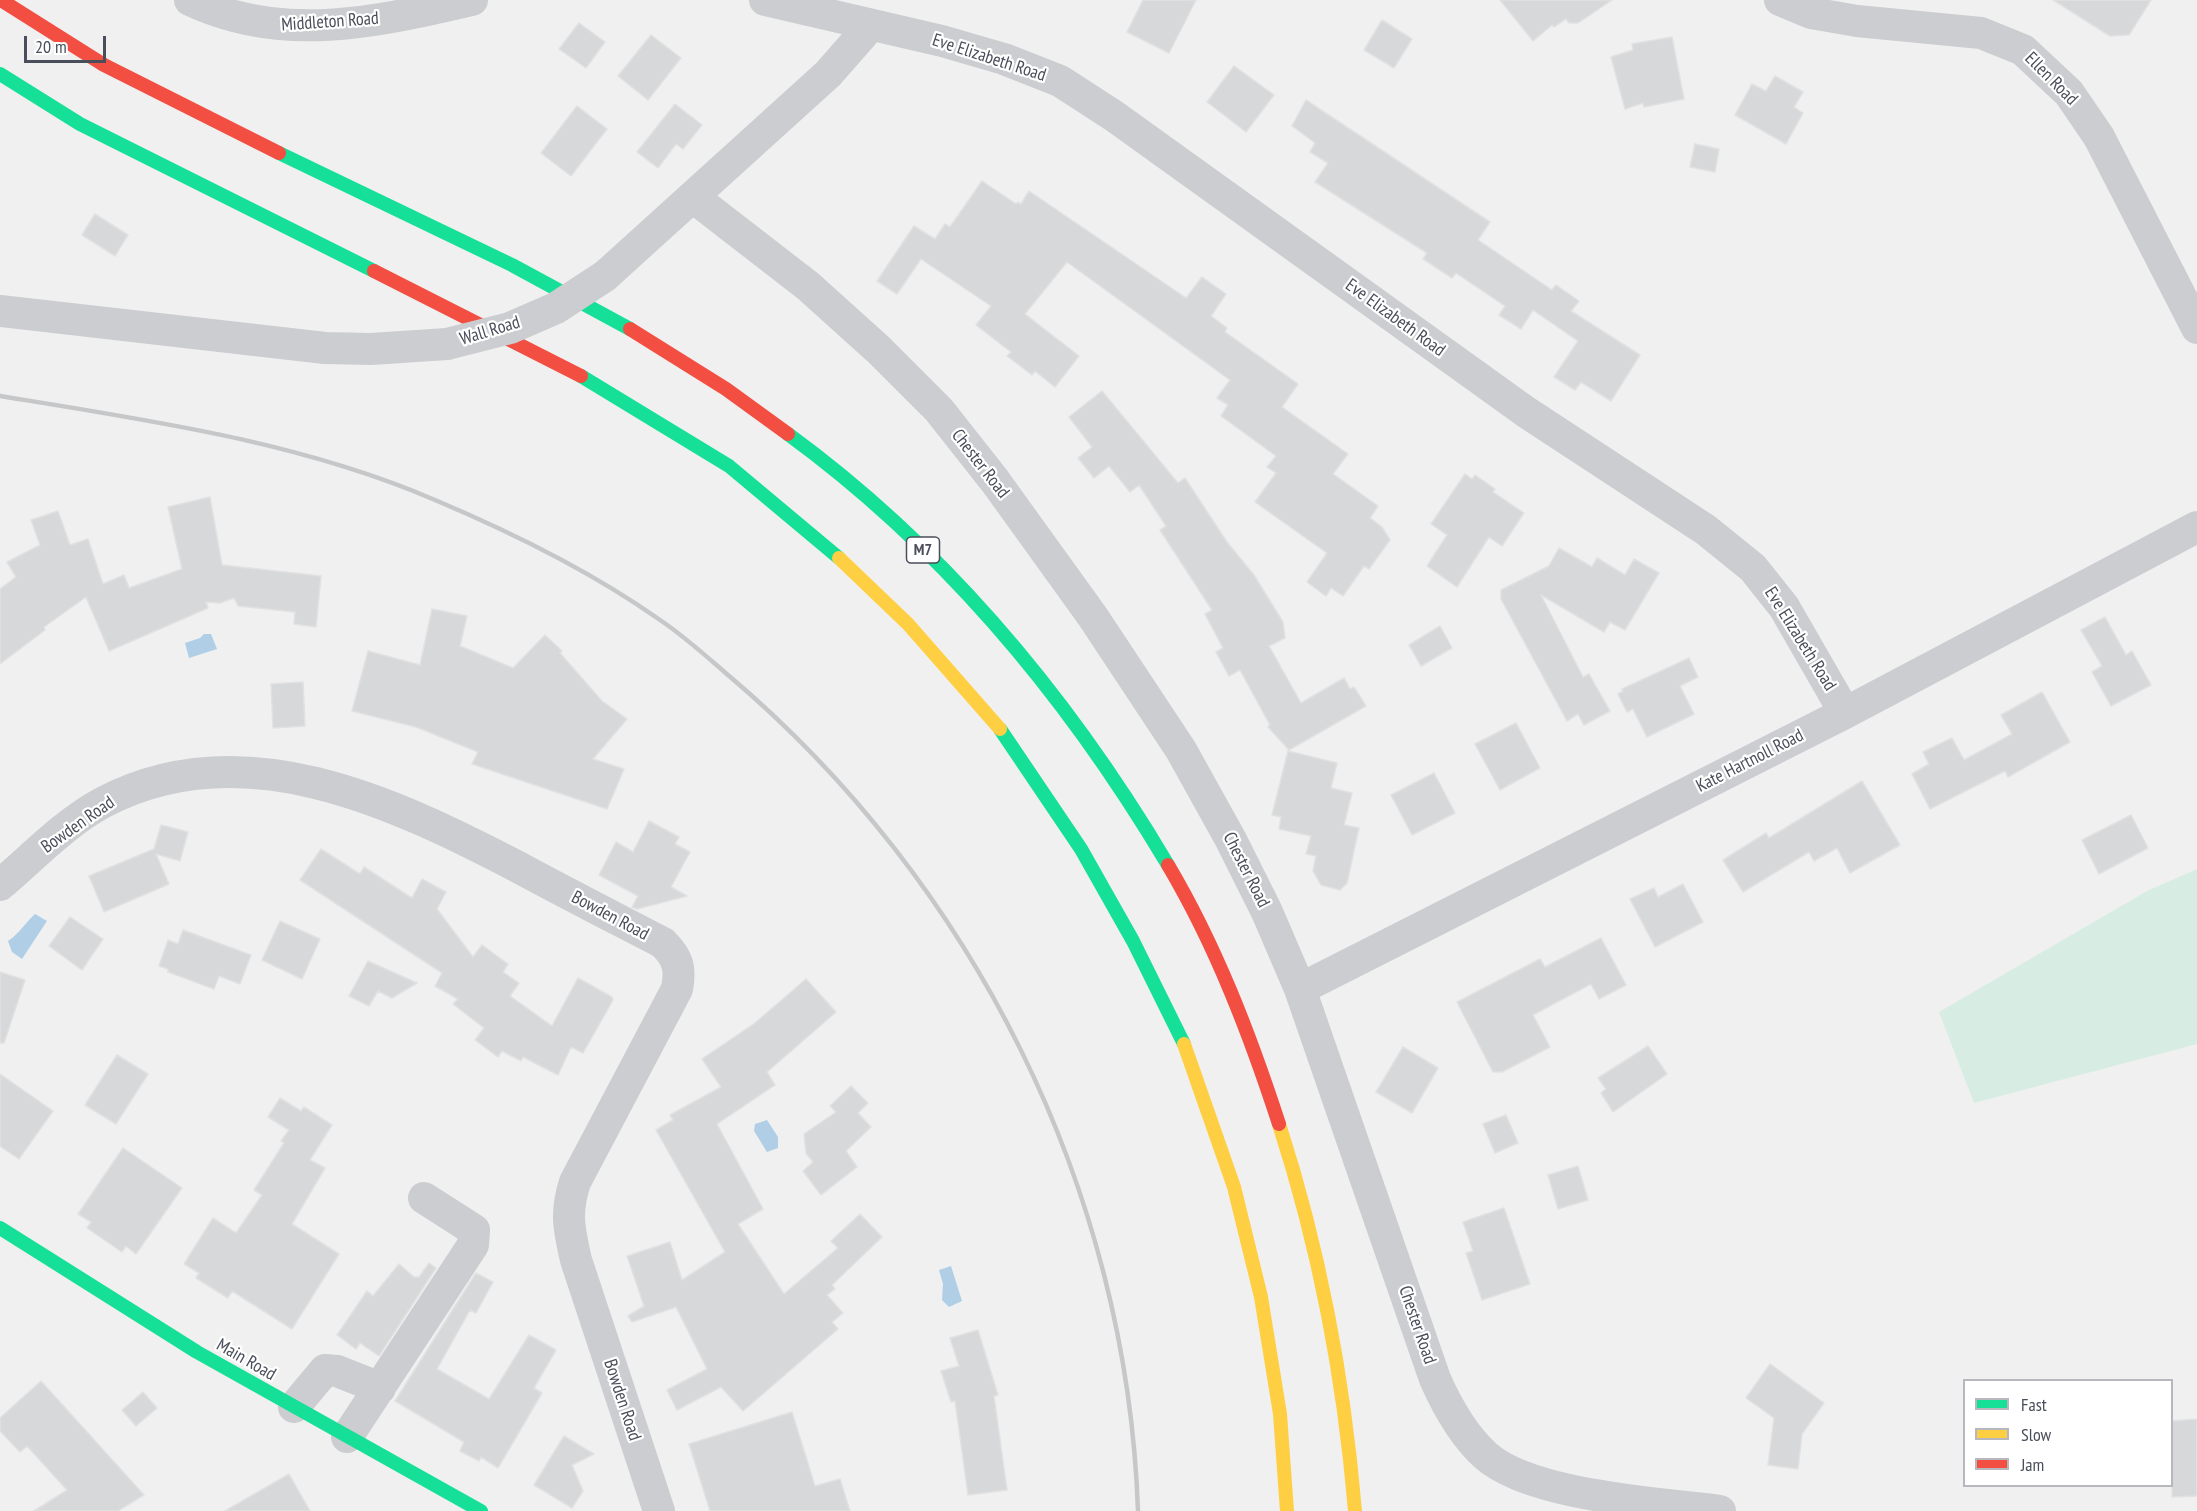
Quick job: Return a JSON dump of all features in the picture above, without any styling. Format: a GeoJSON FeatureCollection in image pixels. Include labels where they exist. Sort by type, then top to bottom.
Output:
{"type":"FeatureCollection","features":[{"type":"Feature","properties":{"kind":"main road","name":"M7"},"geometry":{"type":"LineString","coordinates":[[1,0],[35,24],[179,105],[482,249],[646,338],[749,405],[854,486],[967,593],[1033,667],[1112,775],[1182,890],[1228,985],[1282,1128],[1331,1311],[1339,1361],[1355,1511]]}},
{"type":"Feature","properties":{"kind":"main road"},"geometry":{"type":"LineString","coordinates":[[0,74],[80,124],[553,360],[625,401],[729,466],[825,544],[908,624],[992,717],[1081,849],[1133,940],[1187,1050],[1234,1187],[1261,1297],[1280,1414],[1287,1511]]}},
{"type":"Feature","properties":{"kind":"main road","name":"Main Road"},"geometry":{"type":"LineString","coordinates":[[0,1228],[197,1352],[481,1511]]}},
{"type":"Feature","properties":{"kind":"street","name":"Middleton Road"},"geometry":{"type":"LineString","coordinates":[[190,0],[235,8],[271,26],[331,25],[398,17],[472,0]]}},
{"type":"Feature","properties":{"kind":"street"},"geometry":{"type":"LineString","coordinates":[[765,0],[871,25]]}},
{"type":"Feature","properties":{"kind":"street","name":"Ellen Road"},"geometry":{"type":"LineString","coordinates":[[1780,0],[1812,13],[1857,21],[1981,33],[2023,50],[2068,93],[2099,137],[2197,328]]}},
{"type":"Feature","properties":{"kind":"street","name":"Wall Road"},"geometry":{"type":"LineString","coordinates":[[0,311],[325,348],[371,349],[447,344],[519,324],[556,308],[605,276],[828,74],[871,25]]}},
{"type":"Feature","properties":{"kind":"street","name":"Eve Elizabeth Road"},"geometry":{"type":"LineString","coordinates":[[871,25],[963,47],[1060,81],[1114,116],[1526,412],[1706,530],[1753,568],[1784,607],[1845,713]]}},
{"type":"Feature","properties":{"kind":"street","name":"Chester Road"},"geometry":{"type":"LineString","coordinates":[[693,198],[808,286],[879,350],[939,410],[995,481],[1093,617],[1181,750],[1231,840],[1267,912],[1300,989],[1435,1378],[1448,1407],[1471,1440],[1487,1456],[1515,1473],[1541,1482],[1588,1493],[1720,1511]]}},
{"type":"Feature","properties":{"kind":"street","name":"Kate Hartnoll Road"},"geometry":{"type":"LineString","coordinates":[[1300,989],[1845,713],[2197,527]]}},
{"type":"Feature","properties":{"kind":"street","name":"Bowden Road"},"geometry":{"type":"LineString","coordinates":[[0,885],[68,827],[101,804],[133,789],[169,779],[258,772],[340,789],[432,823],[663,943],[676,956],[681,972],[677,989],[575,1182],[568,1204],[568,1228],[576,1260],[659,1511]]}},
{"type":"Feature","properties":{"kind":"street"},"geometry":{"type":"LineString","coordinates":[[347,1437],[473,1245],[476,1236],[468,1224],[424,1198]]}},
{"type":"Feature","properties":{"kind":"street"},"geometry":{"type":"LineString","coordinates":[[294,1407],[326,1370],[337,1371],[380,1388]]}},
{"type":"Feature","properties":{"kind":"green space"},"geometry":{"type":"Polygon","coordinates":[[[2197,869],[2197,1044],[1974,1103],[1939,1012],[2147,891],[2197,869]]]}},
{"type":"Feature","properties":{"kind":"water"},"geometry":{"type":"Polygon","coordinates":[[[204,634],[211,634],[217,649],[189,658],[185,643],[200,638],[204,634]]]}},
{"type":"Feature","properties":{"kind":"water"},"geometry":{"type":"Polygon","coordinates":[[[35,914],[47,921],[22,959],[12,952],[8,941],[35,914]]]}},
{"type":"Feature","properties":{"kind":"water"},"geometry":{"type":"Polygon","coordinates":[[[767,1120],[778,1137],[778,1148],[767,1152],[754,1131],[755,1124],[767,1120]]]}},
{"type":"Feature","properties":{"kind":"water"},"geometry":{"type":"Polygon","coordinates":[[[951,1266],[962,1301],[949,1307],[942,1300],[943,1284],[939,1270],[951,1266]]]}},
{"type":"Feature","properties":{"kind":"building"},"geometry":{"type":"Polygon","coordinates":[[[1143,0],[1196,0],[1169,53],[1127,32],[1143,0]]]}},
{"type":"Feature","properties":{"kind":"building"},"geometry":{"type":"Polygon","coordinates":[[[1500,0],[1612,0],[1578,23],[1569,23],[1566,19],[1554,27],[1552,25],[1533,41],[1500,0]]]}},
{"type":"Feature","properties":{"kind":"building"},"geometry":{"type":"Polygon","coordinates":[[[2053,0],[2151,0],[2129,35],[2110,36],[2053,0]]]}},
{"type":"Feature","properties":{"kind":"building"},"geometry":{"type":"Polygon","coordinates":[[[1382,20],[1412,39],[1394,68],[1364,50],[1382,20]]]}},
{"type":"Feature","properties":{"kind":"building"},"geometry":{"type":"Polygon","coordinates":[[[579,23],[605,42],[586,68],[559,49],[579,23]]]}},
{"type":"Feature","properties":{"kind":"building"},"geometry":{"type":"Polygon","coordinates":[[[651,35],[681,58],[648,100],[618,76],[651,35]]]}},
{"type":"Feature","properties":{"kind":"building"},"geometry":{"type":"Polygon","coordinates":[[[1672,37],[1684,99],[1644,107],[1643,103],[1625,109],[1611,57],[1633,50],[1632,44],[1672,37]]]}},
{"type":"Feature","properties":{"kind":"building"},"geometry":{"type":"Polygon","coordinates":[[[1234,66],[1274,95],[1246,132],[1207,102],[1234,66]]]}},
{"type":"Feature","properties":{"kind":"building"},"geometry":{"type":"Polygon","coordinates":[[[1775,76],[1803,92],[1794,107],[1803,113],[1786,144],[1735,115],[1752,84],[1766,91],[1775,76]]]}},
{"type":"Feature","properties":{"kind":"building"},"geometry":{"type":"Polygon","coordinates":[[[1306,100],[1490,222],[1478,240],[1552,290],[1556,285],[1579,301],[1571,311],[1640,355],[1611,401],[1581,382],[1575,390],[1554,377],[1578,341],[1533,310],[1521,329],[1499,315],[1505,306],[1456,273],[1452,278],[1423,259],[1427,253],[1315,182],[1328,163],[1310,152],[1315,143],[1292,126],[1306,100]]]}},
{"type":"Feature","properties":{"kind":"building"},"geometry":{"type":"Polygon","coordinates":[[[675,104],[702,125],[683,149],[676,144],[658,168],[637,152],[675,104]]]}},
{"type":"Feature","properties":{"kind":"building"},"geometry":{"type":"Polygon","coordinates":[[[577,106],[607,129],[571,176],[541,153],[577,106]]]}},
{"type":"Feature","properties":{"kind":"building"},"geometry":{"type":"Polygon","coordinates":[[[1695,144],[1719,149],[1715,172],[1690,167],[1695,144]]]}},
{"type":"Feature","properties":{"kind":"building"},"geometry":{"type":"Polygon","coordinates":[[[982,181],[1016,204],[1018,202],[1021,204],[1029,191],[1186,298],[1202,277],[1226,294],[1211,316],[1227,328],[1225,332],[1298,384],[1282,407],[1348,454],[1333,474],[1378,506],[1370,518],[1382,527],[1390,540],[1369,569],[1364,566],[1343,596],[1331,588],[1326,596],[1307,582],[1327,553],[1255,502],[1276,473],[1267,467],[1276,456],[1221,416],[1228,405],[1217,398],[1230,380],[1067,262],[1025,314],[1079,356],[1055,387],[1035,371],[1032,375],[1007,356],[1011,352],[976,325],[991,306],[921,259],[897,294],[877,281],[914,226],[935,239],[945,224],[950,227],[982,181]]]}},
{"type":"Feature","properties":{"kind":"building"},"geometry":{"type":"Polygon","coordinates":[[[95,214],[128,235],[115,256],[82,235],[95,214]]]}},
{"type":"Feature","properties":{"kind":"building"},"geometry":{"type":"Polygon","coordinates":[[[1102,391],[1178,483],[1185,478],[1227,542],[1254,575],[1283,622],[1285,638],[1269,646],[1301,703],[1344,678],[1350,689],[1354,687],[1366,706],[1289,750],[1268,727],[1270,725],[1240,670],[1229,676],[1216,652],[1223,648],[1205,614],[1212,610],[1160,530],[1166,526],[1139,485],[1130,492],[1109,466],[1094,478],[1078,458],[1092,447],[1069,417],[1102,391]]]}},
{"type":"Feature","properties":{"kind":"building"},"geometry":{"type":"Polygon","coordinates":[[[1465,474],[1472,479],[1475,475],[1495,489],[1493,492],[1524,513],[1502,546],[1489,537],[1457,587],[1427,566],[1447,535],[1431,524],[1465,474]]]}},
{"type":"Feature","properties":{"kind":"building"},"geometry":{"type":"Polygon","coordinates":[[[210,497],[222,565],[321,576],[316,627],[294,624],[295,612],[238,606],[234,598],[220,603],[206,602],[208,608],[109,651],[86,597],[44,627],[45,630],[0,664],[0,589],[16,577],[7,562],[40,545],[31,520],[58,511],[70,545],[88,539],[103,584],[124,575],[129,588],[182,569],[168,507],[210,497]]]}},
{"type":"Feature","properties":{"kind":"building"},"geometry":{"type":"Polygon","coordinates":[[[1559,548],[1592,567],[1597,558],[1625,575],[1634,559],[1659,573],[1625,630],[1610,622],[1604,632],[1541,595],[1583,677],[1589,674],[1610,711],[1584,725],[1578,714],[1567,721],[1501,599],[1501,590],[1549,566],[1559,548]]]}},
{"type":"Feature","properties":{"kind":"building"},"geometry":{"type":"Polygon","coordinates":[[[432,609],[467,616],[460,646],[513,668],[545,635],[562,651],[560,653],[602,701],[627,719],[593,759],[624,769],[607,809],[472,764],[478,752],[416,727],[352,711],[368,651],[420,665],[432,609]]]}},
{"type":"Feature","properties":{"kind":"building"},"geometry":{"type":"Polygon","coordinates":[[[2105,617],[2126,655],[2132,651],[2151,685],[2111,706],[2092,672],[2102,666],[2081,630],[2105,617]]]}},
{"type":"Feature","properties":{"kind":"building"},"geometry":{"type":"Polygon","coordinates":[[[1440,626],[1452,648],[1421,666],[1409,645],[1440,626]]]}},
{"type":"Feature","properties":{"kind":"building"},"geometry":{"type":"Polygon","coordinates":[[[1689,658],[1698,677],[1680,686],[1694,714],[1647,737],[1633,709],[1627,712],[1618,694],[1623,691],[1622,689],[1689,658]]]}},
{"type":"Feature","properties":{"kind":"building"},"geometry":{"type":"Polygon","coordinates":[[[303,682],[305,726],[273,728],[271,684],[303,682]]]}},
{"type":"Feature","properties":{"kind":"building"},"geometry":{"type":"Polygon","coordinates":[[[2042,692],[2070,742],[2008,777],[2005,771],[1930,809],[1912,774],[1929,764],[1923,752],[1952,738],[1964,760],[2012,734],[2001,715],[2042,692]]]}},
{"type":"Feature","properties":{"kind":"building"},"geometry":{"type":"Polygon","coordinates":[[[1516,723],[1540,768],[1500,790],[1475,744],[1516,723]]]}},
{"type":"Feature","properties":{"kind":"building"},"geometry":{"type":"Polygon","coordinates":[[[1288,751],[1337,763],[1331,788],[1352,793],[1344,825],[1359,828],[1347,883],[1340,890],[1321,885],[1313,871],[1316,856],[1306,854],[1311,836],[1279,829],[1281,817],[1272,815],[1288,751]]]}},
{"type":"Feature","properties":{"kind":"building"},"geometry":{"type":"Polygon","coordinates":[[[1434,773],[1455,813],[1412,835],[1391,795],[1434,773]]]}},
{"type":"Feature","properties":{"kind":"building"},"geometry":{"type":"Polygon","coordinates":[[[1862,781],[1900,845],[1850,873],[1837,848],[1814,861],[1809,852],[1743,892],[1723,860],[1766,833],[1769,838],[1862,781]]]}},
{"type":"Feature","properties":{"kind":"building"},"geometry":{"type":"Polygon","coordinates":[[[2131,815],[2148,848],[2099,874],[2082,840],[2131,815]]]}},
{"type":"Feature","properties":{"kind":"building"},"geometry":{"type":"Polygon","coordinates":[[[649,821],[679,837],[675,844],[690,852],[671,887],[687,896],[637,909],[632,907],[638,896],[599,875],[616,842],[633,852],[649,821]]]}},
{"type":"Feature","properties":{"kind":"building"},"geometry":{"type":"Polygon","coordinates":[[[161,825],[188,832],[180,861],[156,854],[169,884],[104,912],[89,876],[154,849],[161,825]]]}},
{"type":"Feature","properties":{"kind":"building"},"geometry":{"type":"Polygon","coordinates":[[[321,849],[360,874],[364,867],[412,898],[422,879],[446,892],[437,909],[473,957],[482,945],[508,964],[503,972],[519,983],[510,996],[552,1026],[578,978],[612,997],[613,1000],[583,1053],[571,1047],[558,1075],[523,1057],[521,1061],[502,1051],[498,1057],[475,1040],[484,1028],[453,1004],[458,999],[435,986],[442,973],[300,880],[321,849]]]}},
{"type":"Feature","properties":{"kind":"building"},"geometry":{"type":"Polygon","coordinates":[[[1683,884],[1703,922],[1655,947],[1630,899],[1654,888],[1658,897],[1683,884]]]}},
{"type":"Feature","properties":{"kind":"building"},"geometry":{"type":"Polygon","coordinates":[[[70,917],[103,939],[82,970],[49,946],[70,917]]]}},
{"type":"Feature","properties":{"kind":"building"},"geometry":{"type":"Polygon","coordinates":[[[280,921],[320,939],[302,979],[262,960],[280,921]]]}},
{"type":"Feature","properties":{"kind":"building"},"geometry":{"type":"Polygon","coordinates":[[[183,930],[251,955],[240,984],[219,976],[214,989],[168,972],[168,969],[159,966],[168,940],[178,944],[183,930]]]}},
{"type":"Feature","properties":{"kind":"building"},"geometry":{"type":"Polygon","coordinates":[[[1601,938],[1626,985],[1599,999],[1591,984],[1533,1015],[1550,1047],[1502,1072],[1493,1072],[1457,1002],[1540,959],[1545,967],[1601,938]]]}},
{"type":"Feature","properties":{"kind":"building"},"geometry":{"type":"Polygon","coordinates":[[[368,961],[417,983],[392,998],[378,991],[369,1006],[349,996],[368,961]]]}},
{"type":"Feature","properties":{"kind":"building"},"geometry":{"type":"Polygon","coordinates":[[[0,972],[25,980],[4,1043],[0,1043],[0,972]]]}},
{"type":"Feature","properties":{"kind":"building"},"geometry":{"type":"Polygon","coordinates":[[[806,979],[836,1012],[767,1072],[775,1085],[717,1124],[763,1209],[738,1224],[784,1294],[838,1248],[831,1241],[860,1214],[882,1237],[832,1285],[835,1289],[827,1295],[843,1313],[832,1322],[838,1329],[743,1411],[721,1387],[677,1410],[667,1390],[707,1369],[676,1307],[632,1322],[628,1316],[644,1306],[627,1256],[670,1242],[682,1280],[725,1252],[656,1130],[673,1120],[670,1115],[721,1087],[702,1059],[755,1023],[806,979]]]}},
{"type":"Feature","properties":{"kind":"building"},"geometry":{"type":"Polygon","coordinates":[[[1648,1046],[1667,1074],[1613,1112],[1601,1093],[1606,1089],[1598,1078],[1648,1046]]]}},
{"type":"Feature","properties":{"kind":"building"},"geometry":{"type":"Polygon","coordinates":[[[1403,1047],[1438,1068],[1412,1113],[1376,1092],[1403,1047]]]}},
{"type":"Feature","properties":{"kind":"building"},"geometry":{"type":"Polygon","coordinates":[[[117,1055],[148,1074],[116,1124],[85,1105],[117,1055]]]}},
{"type":"Feature","properties":{"kind":"building"},"geometry":{"type":"Polygon","coordinates":[[[0,1074],[53,1111],[19,1159],[0,1146],[0,1074]]]}},
{"type":"Feature","properties":{"kind":"building"},"geometry":{"type":"Polygon","coordinates":[[[851,1086],[868,1103],[858,1113],[871,1127],[846,1151],[857,1167],[821,1195],[803,1171],[813,1162],[806,1153],[804,1134],[836,1112],[830,1106],[851,1086]]]}},
{"type":"Feature","properties":{"kind":"building"},"geometry":{"type":"Polygon","coordinates":[[[280,1098],[301,1111],[304,1107],[332,1125],[310,1160],[325,1168],[292,1224],[339,1254],[292,1329],[232,1291],[228,1298],[196,1278],[199,1273],[184,1264],[213,1218],[236,1233],[262,1195],[254,1190],[284,1143],[281,1141],[289,1130],[268,1117],[280,1098]]]}},
{"type":"Feature","properties":{"kind":"building"},"geometry":{"type":"Polygon","coordinates":[[[1506,1115],[1518,1143],[1495,1153],[1483,1124],[1506,1115]]]}},
{"type":"Feature","properties":{"kind":"building"},"geometry":{"type":"Polygon","coordinates":[[[123,1148],[182,1188],[136,1254],[126,1246],[122,1252],[87,1228],[91,1222],[78,1214],[123,1148]]]}},
{"type":"Feature","properties":{"kind":"building"},"geometry":{"type":"Polygon","coordinates":[[[1578,1166],[1588,1200],[1558,1209],[1548,1175],[1578,1166]]]}},
{"type":"Feature","properties":{"kind":"building"},"geometry":{"type":"Polygon","coordinates":[[[1504,1208],[1530,1284],[1482,1300],[1466,1253],[1473,1251],[1463,1222],[1504,1208]]]}},
{"type":"Feature","properties":{"kind":"building"},"geometry":{"type":"Polygon","coordinates":[[[429,1263],[436,1268],[379,1356],[360,1343],[356,1349],[337,1335],[367,1291],[373,1296],[399,1264],[414,1277],[419,1277],[429,1263]]]}},
{"type":"Feature","properties":{"kind":"building"},"geometry":{"type":"Polygon","coordinates":[[[476,1273],[493,1282],[476,1313],[470,1310],[437,1369],[489,1399],[529,1335],[556,1350],[534,1388],[542,1393],[498,1468],[481,1457],[479,1461],[460,1451],[464,1442],[395,1401],[476,1273]]]}},
{"type":"Feature","properties":{"kind":"building"},"geometry":{"type":"Polygon","coordinates":[[[978,1330],[998,1395],[994,1396],[1007,1490],[968,1495],[955,1401],[951,1402],[941,1371],[959,1366],[950,1338],[978,1330]]]}},
{"type":"Feature","properties":{"kind":"building"},"geometry":{"type":"Polygon","coordinates":[[[1770,1364],[1824,1403],[1802,1434],[1798,1469],[1768,1465],[1774,1418],[1746,1398],[1770,1364]]]}},
{"type":"Feature","properties":{"kind":"building"},"geometry":{"type":"Polygon","coordinates":[[[41,1381],[144,1495],[118,1511],[34,1511],[67,1490],[27,1446],[20,1452],[0,1431],[0,1418],[41,1381]]]}},
{"type":"Feature","properties":{"kind":"building"},"geometry":{"type":"Polygon","coordinates":[[[143,1392],[157,1408],[136,1426],[122,1410],[143,1392]]]}},
{"type":"Feature","properties":{"kind":"building"},"geometry":{"type":"Polygon","coordinates":[[[792,1412],[815,1486],[840,1479],[850,1511],[710,1511],[689,1444],[792,1412]]]}},
{"type":"Feature","properties":{"kind":"building"},"geometry":{"type":"Polygon","coordinates":[[[2197,1419],[2197,1496],[2172,1497],[2173,1421],[2197,1419]]]}},
{"type":"Feature","properties":{"kind":"building"},"geometry":{"type":"Polygon","coordinates":[[[564,1436],[594,1454],[572,1465],[583,1491],[572,1508],[534,1485],[564,1436]]]}},
{"type":"Feature","properties":{"kind":"building"},"geometry":{"type":"Polygon","coordinates":[[[289,1474],[310,1511],[225,1511],[289,1474]]]}},
{"type":"Feature","properties":{"kind":"railway"},"geometry":{"type":"LineString","coordinates":[[0,396],[166,424],[276,447],[383,480],[464,512],[579,569],[669,626],[728,675],[816,757],[894,848],[962,946],[1021,1050],[1068,1160],[1104,1274],[1127,1391],[1138,1511]]}},
{"type":"Feature","properties":{"kind":"traffic: fast"},"geometry":{"type":"LineString","coordinates":[[0,74],[80,124],[374,271]]}},
{"type":"Feature","properties":{"kind":"traffic: fast"},"geometry":{"type":"LineString","coordinates":[[279,153],[512,265],[630,329]]}},
{"type":"Feature","properties":{"kind":"traffic: fast"},"geometry":{"type":"LineString","coordinates":[[581,376],[729,466],[839,558]]}},
{"type":"Feature","properties":{"kind":"traffic: fast"},"geometry":{"type":"LineString","coordinates":[[788,434],[845,478],[899,526],[1000,630],[1089,744],[1168,865]]}},
{"type":"Feature","properties":{"kind":"traffic: fast"},"geometry":{"type":"LineString","coordinates":[[1000,729],[1081,849],[1133,941],[1184,1044]]}},
{"type":"Feature","properties":{"kind":"traffic: fast"},"geometry":{"type":"LineString","coordinates":[[0,1228],[197,1352],[481,1511]]}},
{"type":"Feature","properties":{"kind":"traffic: slow"},"geometry":{"type":"LineString","coordinates":[[839,558],[908,624],[1000,729]]}},
{"type":"Feature","properties":{"kind":"traffic: slow"},"geometry":{"type":"LineString","coordinates":[[1184,1044],[1234,1187],[1261,1297],[1280,1414],[1287,1511]]}},
{"type":"Feature","properties":{"kind":"traffic: slow"},"geometry":{"type":"LineString","coordinates":[[1279,1124],[1307,1219],[1328,1316],[1344,1413],[1355,1511]]}},
{"type":"Feature","properties":{"kind":"traffic: jam"},"geometry":{"type":"LineString","coordinates":[[1,0],[104,65],[279,153]]}},
{"type":"Feature","properties":{"kind":"traffic: jam"},"geometry":{"type":"LineString","coordinates":[[374,271],[581,376]]}},
{"type":"Feature","properties":{"kind":"traffic: jam"},"geometry":{"type":"LineString","coordinates":[[630,329],[726,389],[788,434]]}},
{"type":"Feature","properties":{"kind":"traffic: jam"},"geometry":{"type":"LineString","coordinates":[[1168,865],[1202,927],[1231,991],[1279,1124]]}}]}
